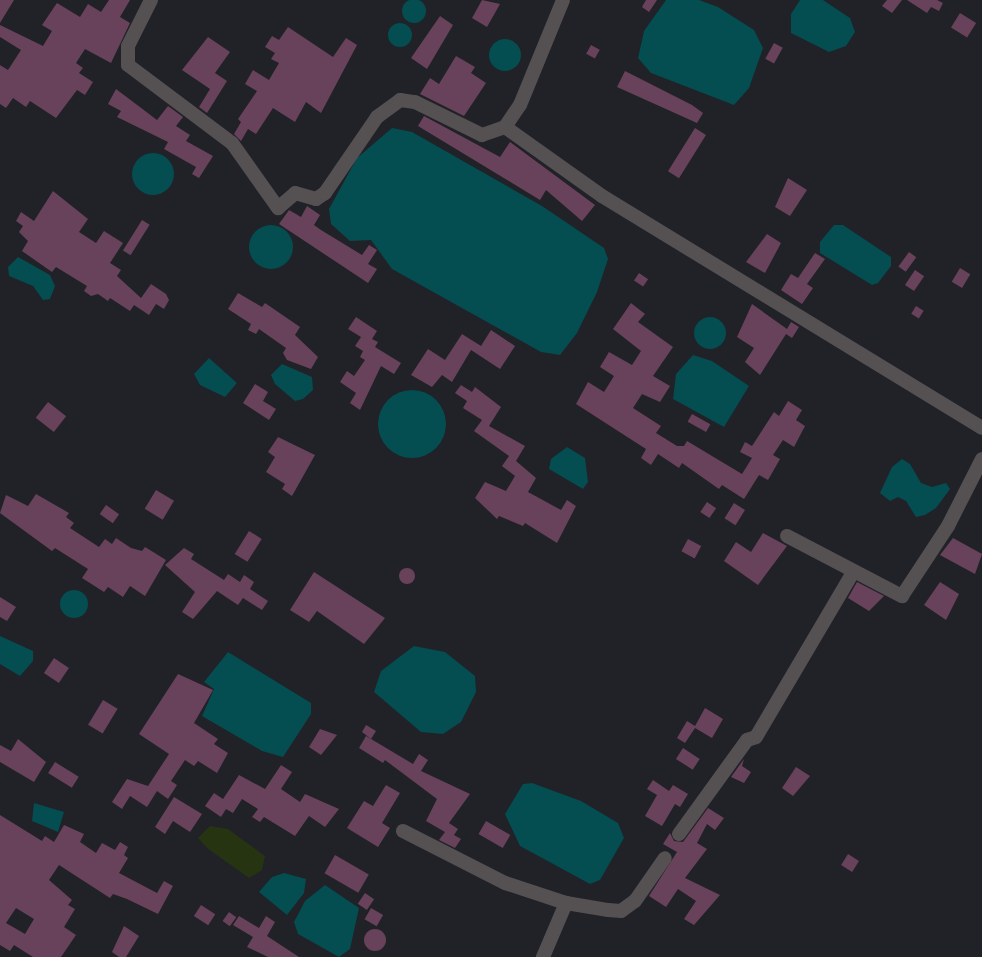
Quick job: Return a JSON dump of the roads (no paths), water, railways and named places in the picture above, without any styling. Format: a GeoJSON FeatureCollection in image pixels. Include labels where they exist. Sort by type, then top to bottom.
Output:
{"type":"FeatureCollection","features":[{"type":"Feature","properties":{"kind":"street"},"geometry":{"type":"LineString","coordinates":[[152,0],[128,46],[128,65],[232,142],[278,208],[295,193],[316,199],[325,193],[377,117],[400,100],[415,102],[482,135],[505,128],[520,105],[564,0]]}},
{"type":"Feature","properties":{"kind":"street"},"geometry":{"type":"LineString","coordinates":[[505,128],[602,196],[982,428]]}},
{"type":"Feature","properties":{"kind":"street"},"geometry":{"type":"LineString","coordinates":[[787,536],[902,596],[948,526],[982,459]]}},
{"type":"Feature","properties":{"kind":"street"},"geometry":{"type":"LineString","coordinates":[[680,834],[747,740],[756,737],[853,572]]}},
{"type":"Feature","properties":{"kind":"street"},"geometry":{"type":"LineString","coordinates":[[403,831],[479,872],[566,903],[621,911],[635,901],[665,858]]}},
{"type":"Feature","properties":{"kind":"street"},"geometry":{"type":"LineString","coordinates":[[543,957],[566,903]]}},
{"type":"Feature","properties":{"kind":"water"},"geometry":{"type":"Polygon","coordinates":[[[414,-1],[419,0],[425,6],[425,16],[419,22],[414,23],[409,22],[403,16],[402,11],[403,6],[409,0],[414,-1]]]}},
{"type":"Feature","properties":{"kind":"water"},"geometry":{"type":"Polygon","coordinates":[[[666,0],[699,0],[718,7],[754,30],[763,48],[749,88],[734,105],[651,73],[638,58],[644,31],[666,0]]]}},
{"type":"Feature","properties":{"kind":"water"},"geometry":{"type":"Polygon","coordinates":[[[800,0],[823,0],[850,18],[855,32],[846,46],[829,52],[791,33],[791,14],[800,0]]]}},
{"type":"Feature","properties":{"kind":"water"},"geometry":{"type":"Polygon","coordinates":[[[400,23],[408,27],[412,35],[408,43],[400,47],[392,43],[388,35],[392,27],[400,23]]]}},
{"type":"Feature","properties":{"kind":"water"},"geometry":{"type":"Polygon","coordinates":[[[505,39],[516,44],[521,55],[516,66],[505,71],[494,66],[489,55],[494,44],[505,39]]]}},
{"type":"Feature","properties":{"kind":"water"},"geometry":{"type":"Polygon","coordinates":[[[392,128],[412,132],[542,206],[604,248],[608,259],[597,292],[577,333],[560,355],[541,352],[392,269],[371,240],[350,241],[331,224],[329,209],[357,158],[392,128]]]}},
{"type":"Feature","properties":{"kind":"water"},"geometry":{"type":"Polygon","coordinates":[[[153,153],[168,159],[174,174],[168,189],[153,195],[138,189],[132,174],[138,159],[153,153]]]}},
{"type":"Feature","properties":{"kind":"water"},"geometry":{"type":"Polygon","coordinates":[[[275,225],[287,231],[292,238],[292,256],[287,263],[280,268],[267,269],[259,266],[252,259],[249,243],[252,235],[259,228],[275,225]]]}},
{"type":"Feature","properties":{"kind":"water"},"geometry":{"type":"Polygon","coordinates":[[[834,225],[843,225],[891,257],[891,266],[878,283],[872,285],[820,253],[820,242],[834,225]]]}},
{"type":"Feature","properties":{"kind":"water"},"geometry":{"type":"Polygon","coordinates":[[[18,257],[50,275],[55,286],[50,299],[43,300],[33,286],[9,276],[8,267],[18,257]]]}},
{"type":"Feature","properties":{"kind":"water"},"geometry":{"type":"Polygon","coordinates":[[[710,317],[716,318],[721,322],[725,327],[725,339],[721,344],[716,348],[710,349],[704,348],[699,344],[695,339],[694,333],[695,327],[699,322],[704,318],[710,317]]]}},
{"type":"Feature","properties":{"kind":"water"},"geometry":{"type":"Polygon","coordinates":[[[693,355],[712,361],[749,386],[724,427],[673,399],[676,374],[693,355]]]}},
{"type":"Feature","properties":{"kind":"water"},"geometry":{"type":"Polygon","coordinates":[[[209,358],[237,383],[225,397],[200,385],[194,374],[209,358]]]}},
{"type":"Feature","properties":{"kind":"water"},"geometry":{"type":"Polygon","coordinates":[[[282,364],[312,377],[313,390],[303,399],[295,401],[275,384],[271,375],[282,364]]]}},
{"type":"Feature","properties":{"kind":"water"},"geometry":{"type":"Polygon","coordinates":[[[412,390],[425,393],[436,400],[443,411],[446,424],[443,437],[436,448],[425,455],[412,458],[399,455],[388,448],[381,437],[378,424],[381,411],[388,400],[399,393],[412,390]]]}},
{"type":"Feature","properties":{"kind":"water"},"geometry":{"type":"Polygon","coordinates":[[[567,447],[585,458],[588,482],[583,489],[549,469],[551,459],[567,447]]]}},
{"type":"Feature","properties":{"kind":"water"},"geometry":{"type":"Polygon","coordinates":[[[902,459],[910,464],[921,483],[932,487],[946,483],[950,489],[936,508],[925,515],[916,517],[906,501],[898,497],[890,501],[880,493],[892,467],[902,459]]]}},
{"type":"Feature","properties":{"kind":"water"},"geometry":{"type":"Polygon","coordinates":[[[74,590],[84,594],[88,604],[84,614],[74,618],[64,614],[60,604],[64,594],[74,590]]]}},
{"type":"Feature","properties":{"kind":"water"},"geometry":{"type":"Polygon","coordinates":[[[0,636],[33,651],[33,661],[20,676],[0,664],[0,636]]]}},
{"type":"Feature","properties":{"kind":"water"},"geometry":{"type":"Polygon","coordinates":[[[414,646],[445,652],[475,676],[476,692],[461,722],[443,734],[421,732],[374,692],[381,671],[414,646]]]}},
{"type":"Feature","properties":{"kind":"water"},"geometry":{"type":"Polygon","coordinates":[[[228,652],[311,703],[311,714],[283,757],[262,751],[202,716],[214,689],[204,682],[228,652]]]}},
{"type":"Feature","properties":{"kind":"water"},"geometry":{"type":"Polygon","coordinates":[[[532,783],[581,801],[618,823],[624,838],[600,880],[590,884],[520,846],[505,814],[523,784],[532,783]]]}},
{"type":"Feature","properties":{"kind":"water"},"geometry":{"type":"Polygon","coordinates":[[[34,803],[64,812],[58,832],[32,821],[34,803]]]}},
{"type":"Feature","properties":{"kind":"water"},"geometry":{"type":"Polygon","coordinates":[[[284,873],[306,879],[304,893],[287,915],[259,892],[272,877],[284,873]]]}},
{"type":"Feature","properties":{"kind":"water"},"geometry":{"type":"Polygon","coordinates":[[[325,885],[359,908],[350,949],[339,957],[298,934],[294,922],[305,901],[325,885]]]}}]}
